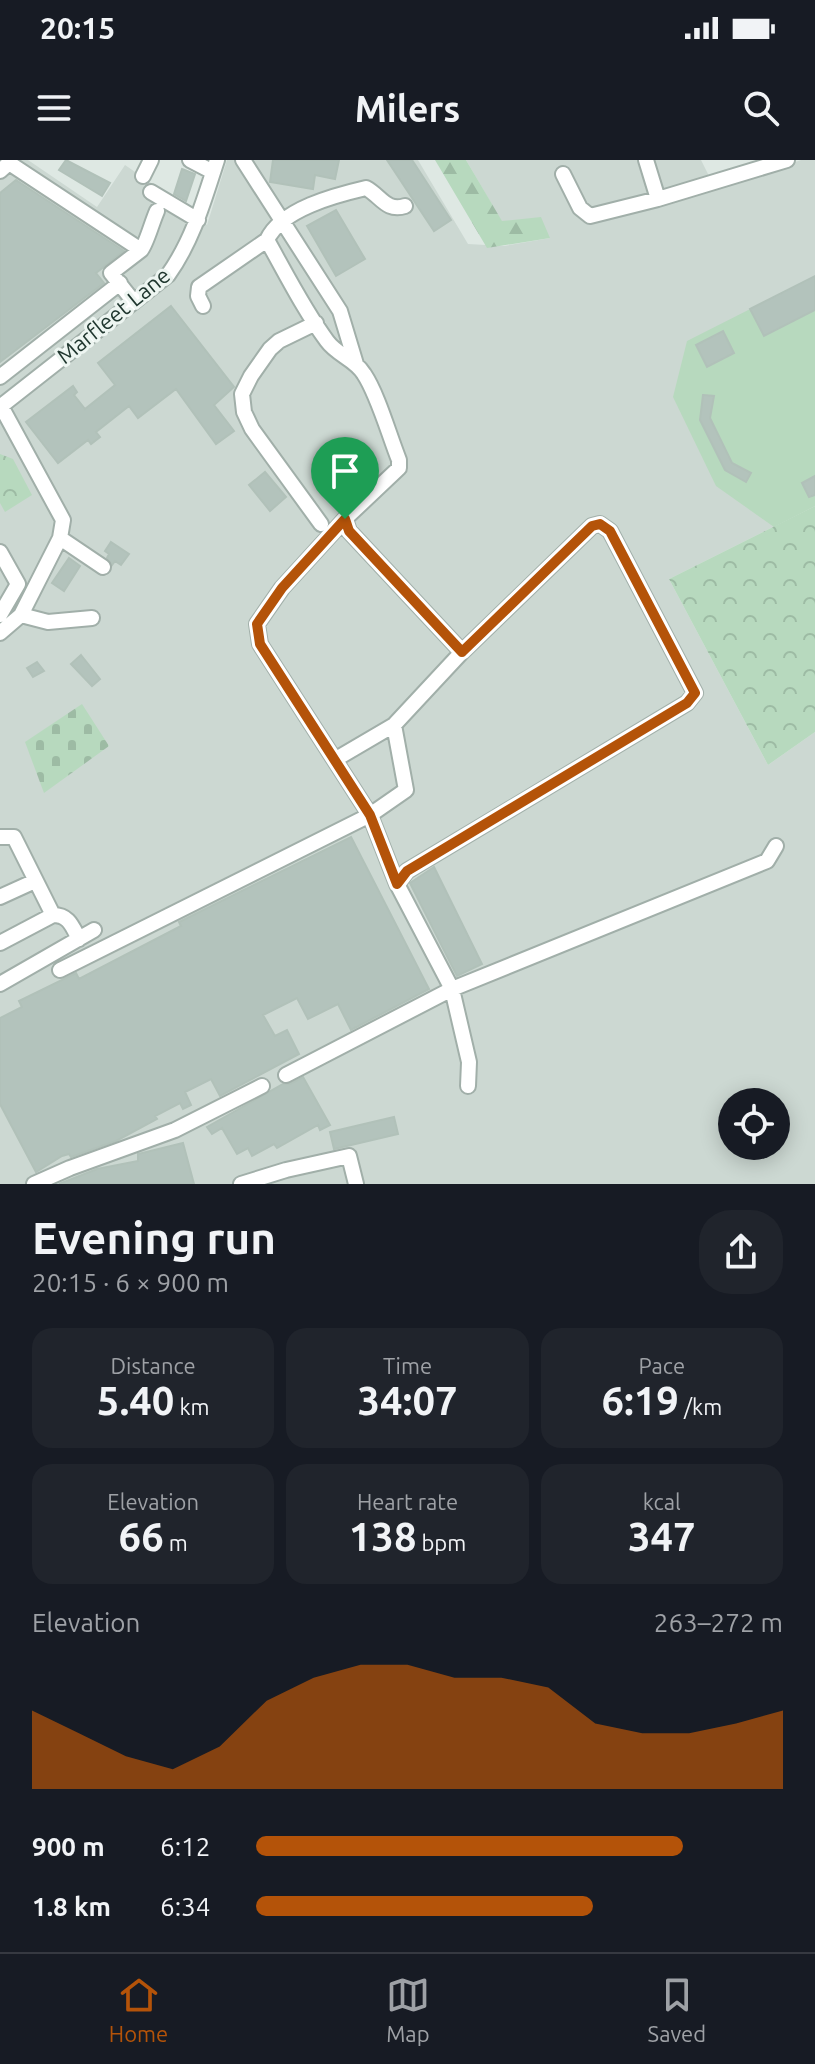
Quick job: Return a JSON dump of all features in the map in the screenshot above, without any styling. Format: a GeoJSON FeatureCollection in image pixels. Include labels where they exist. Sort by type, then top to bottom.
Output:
{"type":"FeatureCollection","features":[{"type":"Feature","properties":{"kind":"street"},"geometry":{"type":"LineString","coordinates":[[143,176],[151,160]]}},
{"type":"Feature","properties":{"kind":"street"},"geometry":{"type":"LineString","coordinates":[[190,160],[215,166]]}},
{"type":"Feature","properties":{"kind":"street"},"geometry":{"type":"LineString","coordinates":[[243,160],[340,311],[356,364],[369,382],[399,460],[399,468],[345,519],[282,588],[257,624],[260,644],[370,815],[397,884],[452,989],[469,1062],[468,1086]]}},
{"type":"Feature","properties":{"kind":"street"},"geometry":{"type":"LineString","coordinates":[[646,160],[658,199]]}},
{"type":"Feature","properties":{"kind":"street"},"geometry":{"type":"LineString","coordinates":[[563,174],[580,208],[590,216],[787,160]]}},
{"type":"Feature","properties":{"kind":"street"},"geometry":{"type":"LineString","coordinates":[[4,165],[141,250]]}},
{"type":"Feature","properties":{"kind":"street","name":"Marfleet Lane"},"geometry":{"type":"LineString","coordinates":[[1,406],[168,275],[183,255],[215,166]]}},
{"type":"Feature","properties":{"kind":"street"},"geometry":{"type":"LineString","coordinates":[[203,306],[198,296],[199,287],[267,240],[283,222],[318,200],[366,188],[376,193],[389,208],[405,206]]}},
{"type":"Feature","properties":{"kind":"street"},"geometry":{"type":"LineString","coordinates":[[151,192],[198,220]]}},
{"type":"Feature","properties":{"kind":"street"},"geometry":{"type":"LineString","coordinates":[[134,302],[111,273],[146,245],[147,231],[157,211]]}},
{"type":"Feature","properties":{"kind":"street"},"geometry":{"type":"LineString","coordinates":[[267,240],[332,347],[356,364]]}},
{"type":"Feature","properties":{"kind":"street"},"geometry":{"type":"LineString","coordinates":[[13,396],[0,378],[120,283]]}},
{"type":"Feature","properties":{"kind":"street"},"geometry":{"type":"LineString","coordinates":[[316,323],[279,341],[270,349],[242,394],[244,412],[252,429],[321,524]]}},
{"type":"Feature","properties":{"kind":"street"},"geometry":{"type":"LineString","coordinates":[[0,633],[21,615],[60,538],[63,520],[1,406]]}},
{"type":"Feature","properties":{"kind":"street"},"geometry":{"type":"LineString","coordinates":[[345,519],[349,531],[462,652]]}},
{"type":"Feature","properties":{"kind":"street"},"geometry":{"type":"LineString","coordinates":[[336,759],[394,725],[462,652],[592,526],[600,524],[610,531],[695,693],[687,703],[407,871],[397,884]]}},
{"type":"Feature","properties":{"kind":"street"},"geometry":{"type":"LineString","coordinates":[[60,538],[103,567]]}},
{"type":"Feature","properties":{"kind":"street"},"geometry":{"type":"LineString","coordinates":[[0,552],[18,584],[0,615]]}},
{"type":"Feature","properties":{"kind":"street"},"geometry":{"type":"LineString","coordinates":[[21,615],[48,622],[92,618]]}},
{"type":"Feature","properties":{"kind":"street"},"geometry":{"type":"LineString","coordinates":[[60,970],[370,815],[406,790],[394,725]]}},
{"type":"Feature","properties":{"kind":"street"},"geometry":{"type":"LineString","coordinates":[[0,837],[14,837],[53,915]]}},
{"type":"Feature","properties":{"kind":"street"},"geometry":{"type":"LineString","coordinates":[[286,1075],[452,989],[767,861],[776,846]]}},
{"type":"Feature","properties":{"kind":"street"},"geometry":{"type":"LineString","coordinates":[[0,897],[35,881]]}},
{"type":"Feature","properties":{"kind":"street"},"geometry":{"type":"LineString","coordinates":[[0,943],[53,915],[62,915],[69,921],[79,939]]}},
{"type":"Feature","properties":{"kind":"street"},"geometry":{"type":"LineString","coordinates":[[0,984],[94,930]]}},
{"type":"Feature","properties":{"kind":"street"},"geometry":{"type":"LineString","coordinates":[[34,1184],[175,1130],[262,1086]]}},
{"type":"Feature","properties":{"kind":"street"},"geometry":{"type":"LineString","coordinates":[[241,1184],[349,1156],[356,1184]]}},
{"type":"Feature","properties":{"kind":"shaded area"},"geometry":{"type":"Polygon","coordinates":[[[0,160],[28,160],[97,207],[125,165],[207,225],[227,160],[418,160],[468,244],[504,246],[550,238],[502,222],[466,160],[701,160],[716,190],[801,160],[815,160],[815,506],[669,579],[768,765],[815,732],[815,1184],[0,1184],[0,160]]]}},
{"type":"Feature","properties":{"kind":"green space"},"geometry":{"type":"Polygon","coordinates":[[[435,160],[466,160],[502,221],[541,217],[550,238],[487,248],[435,160]]]}},
{"type":"Feature","properties":{"kind":"green space"},"geometry":{"type":"Polygon","coordinates":[[[815,276],[815,506],[774,527],[716,486],[673,397],[687,341],[815,276]]]}},
{"type":"Feature","properties":{"kind":"green space"},"geometry":{"type":"Polygon","coordinates":[[[0,454],[13,459],[32,495],[5,512],[0,503],[0,454]]]}},
{"type":"Feature","properties":{"kind":"green space"},"geometry":{"type":"Polygon","coordinates":[[[815,506],[815,732],[768,765],[669,579],[815,506]]]}},
{"type":"Feature","properties":{"kind":"green space"},"geometry":{"type":"Polygon","coordinates":[[[82,704],[109,746],[44,793],[25,742],[82,704]]]}},
{"type":"Feature","properties":{"kind":"building"},"geometry":{"type":"Polygon","coordinates":[[[66,160],[110,183],[102,196],[59,170],[66,160]]]}},
{"type":"Feature","properties":{"kind":"building"},"geometry":{"type":"Polygon","coordinates":[[[273,160],[339,160],[335,179],[315,175],[313,189],[270,182],[273,160]]]}},
{"type":"Feature","properties":{"kind":"building"},"geometry":{"type":"Polygon","coordinates":[[[387,160],[412,160],[451,220],[434,231],[387,160]]]}},
{"type":"Feature","properties":{"kind":"building"},"geometry":{"type":"Polygon","coordinates":[[[182,169],[195,174],[186,201],[174,194],[182,169]]]}},
{"type":"Feature","properties":{"kind":"building"},"geometry":{"type":"Polygon","coordinates":[[[16,180],[124,251],[96,273],[104,283],[0,362],[0,193],[16,180]]]}},
{"type":"Feature","properties":{"kind":"building"},"geometry":{"type":"Polygon","coordinates":[[[336,210],[365,259],[336,276],[307,226],[336,210]]]}},
{"type":"Feature","properties":{"kind":"building"},"geometry":{"type":"Polygon","coordinates":[[[815,276],[815,310],[764,336],[750,309],[815,276]]]}},
{"type":"Feature","properties":{"kind":"building"},"geometry":{"type":"Polygon","coordinates":[[[171,306],[234,387],[214,405],[234,431],[216,444],[176,389],[138,418],[129,406],[96,432],[100,437],[91,444],[88,440],[58,463],[26,422],[73,386],[77,392],[74,395],[85,409],[115,385],[98,363],[171,306]]]}},
{"type":"Feature","properties":{"kind":"building"},"geometry":{"type":"Polygon","coordinates":[[[723,331],[734,353],[707,367],[696,345],[723,331]]]}},
{"type":"Feature","properties":{"kind":"building"},"geometry":{"type":"Polygon","coordinates":[[[703,395],[714,396],[710,418],[732,463],[751,473],[746,482],[725,470],[700,420],[703,395]]]}},
{"type":"Feature","properties":{"kind":"building"},"geometry":{"type":"Polygon","coordinates":[[[265,472],[286,497],[270,511],[249,485],[265,472]]]}},
{"type":"Feature","properties":{"kind":"building"},"geometry":{"type":"Polygon","coordinates":[[[815,476],[815,495],[809,497],[802,483],[815,476]]]}},
{"type":"Feature","properties":{"kind":"building"},"geometry":{"type":"Polygon","coordinates":[[[111,542],[129,554],[121,565],[115,561],[112,565],[107,558],[109,554],[105,551],[111,542]]]}},
{"type":"Feature","properties":{"kind":"building"},"geometry":{"type":"Polygon","coordinates":[[[69,558],[80,566],[64,591],[52,583],[69,558]]]}},
{"type":"Feature","properties":{"kind":"building"},"geometry":{"type":"Polygon","coordinates":[[[81,655],[100,679],[92,686],[71,664],[81,655]]]}},
{"type":"Feature","properties":{"kind":"building"},"geometry":{"type":"Polygon","coordinates":[[[37,662],[44,671],[33,677],[27,668],[37,662]]]}},
{"type":"Feature","properties":{"kind":"building"},"geometry":{"type":"Polygon","coordinates":[[[351,837],[429,989],[351,1030],[338,1004],[308,1019],[297,998],[263,1015],[275,1036],[287,1030],[299,1054],[220,1096],[211,1079],[185,1092],[191,1105],[183,1109],[180,1103],[116,1141],[71,1157],[69,1154],[62,1156],[36,1172],[0,1104],[0,1018],[22,1007],[19,1001],[76,973],[79,979],[181,926],[179,922],[351,837]]]}},
{"type":"Feature","properties":{"kind":"building"},"geometry":{"type":"Polygon","coordinates":[[[434,867],[482,964],[457,976],[410,883],[434,867]]]}},
{"type":"Feature","properties":{"kind":"building"},"geometry":{"type":"Polygon","coordinates":[[[303,1077],[330,1125],[320,1130],[318,1125],[277,1148],[274,1144],[252,1156],[248,1148],[237,1154],[222,1128],[212,1134],[207,1127],[283,1084],[303,1077]]]}},
{"type":"Feature","properties":{"kind":"building"},"geometry":{"type":"Polygon","coordinates":[[[394,1117],[398,1134],[334,1149],[330,1132],[394,1117]]]}},
{"type":"Feature","properties":{"kind":"building"},"geometry":{"type":"Polygon","coordinates":[[[183,1143],[194,1184],[59,1184],[97,1169],[138,1161],[138,1154],[183,1143]]]}},
{"type":"Feature","properties":{"kind":"route"},"geometry":{"type":"LineString","coordinates":[[345,519],[349,531],[462,652],[592,526],[600,524],[610,531],[695,693],[687,703],[407,871],[397,884],[370,815],[260,644],[257,624],[282,588],[345,519]]}}]}
